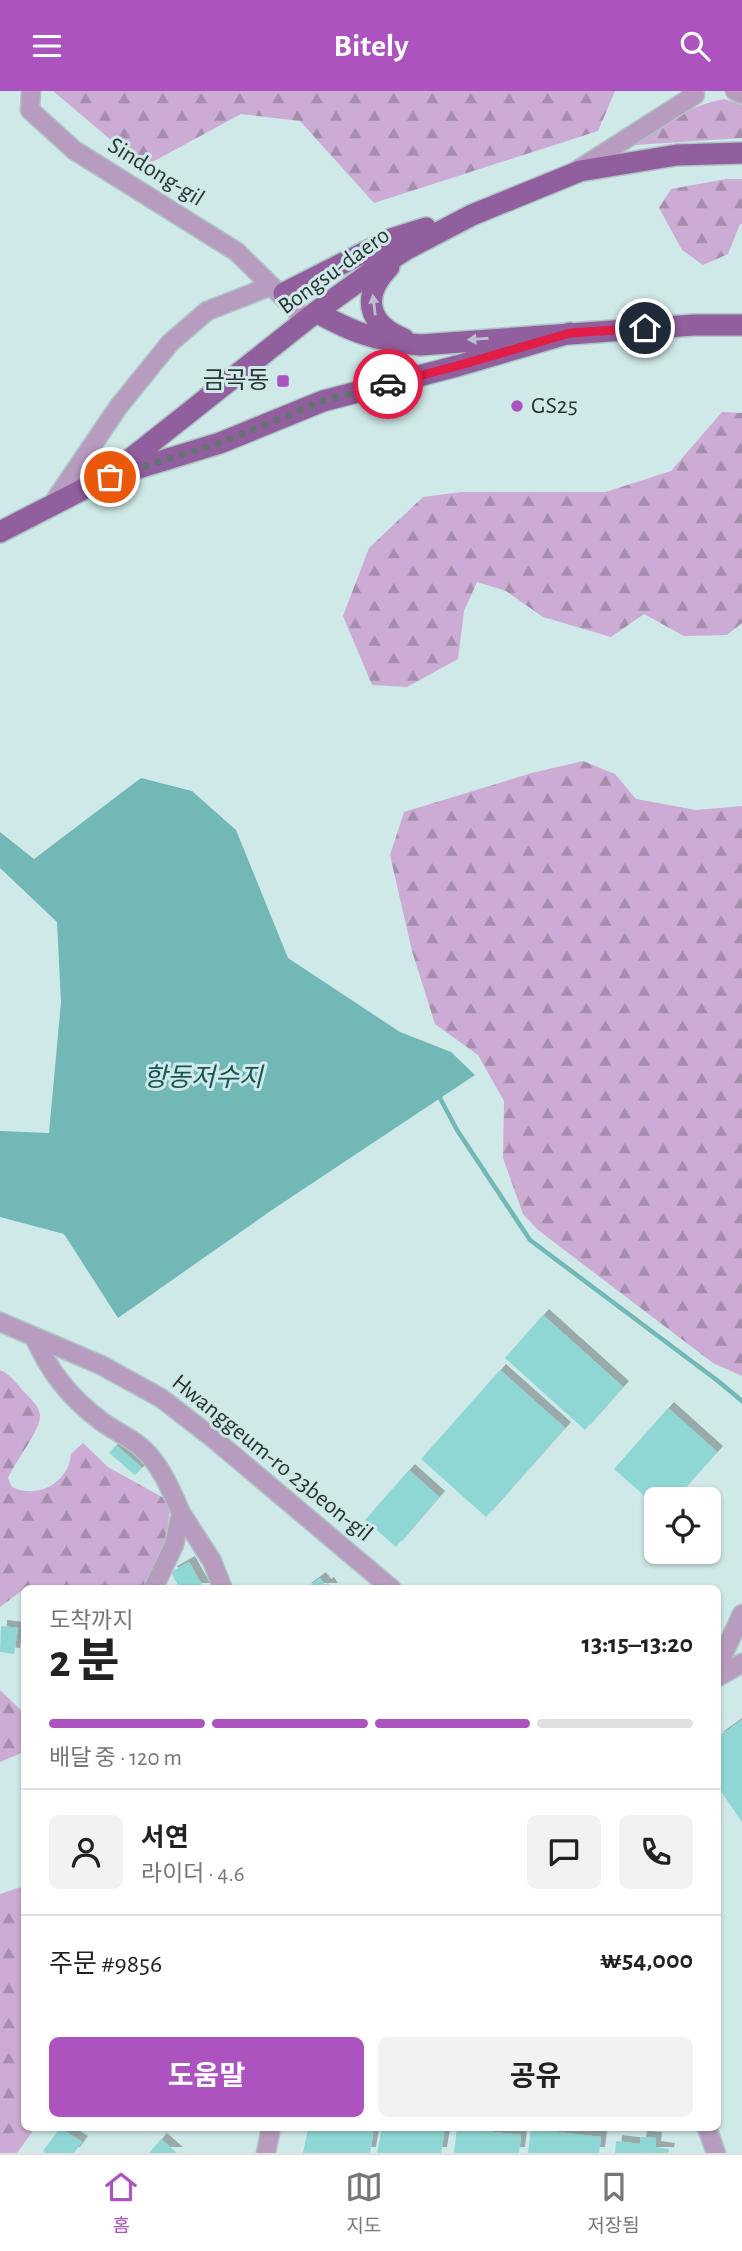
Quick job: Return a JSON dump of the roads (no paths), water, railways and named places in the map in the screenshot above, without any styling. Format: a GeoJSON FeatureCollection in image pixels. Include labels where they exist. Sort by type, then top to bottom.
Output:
{"type":"FeatureCollection","features":[{"type":"Feature","properties":{"kind":"main road","name":"Bongsu-daero"},"geometry":{"type":"LineString","coordinates":[[0,532],[110,477],[311,317],[405,250],[472,215],[573,174],[677,155],[742,153]]}},
{"type":"Feature","properties":{"kind":"main road"},"geometry":{"type":"LineString","coordinates":[[277,290],[391,239],[472,215]]}},
{"type":"Feature","properties":{"kind":"main road"},"geometry":{"type":"LineString","coordinates":[[405,250],[381,276],[372,291],[373,310],[377,322],[386,331],[420,345]]}},
{"type":"Feature","properties":{"kind":"main road"},"geometry":{"type":"LineString","coordinates":[[311,317],[388,342],[420,345],[694,325],[742,325]]}},
{"type":"Feature","properties":{"kind":"main road"},"geometry":{"type":"LineString","coordinates":[[311,317],[346,339],[388,351],[435,357],[487,357]]}},
{"type":"Feature","properties":{"kind":"main road"},"geometry":{"type":"LineString","coordinates":[[110,477],[220,443],[323,401],[570,333]]}},
{"type":"Feature","properties":{"kind":"street","name":"Sindong-gil"},"geometry":{"type":"LineString","coordinates":[[31,91],[30,110],[74,150],[237,251],[277,290]]}},
{"type":"Feature","properties":{"kind":"street"},"geometry":{"type":"LineString","coordinates":[[735,91],[742,94]]}},
{"type":"Feature","properties":{"kind":"street"},"geometry":{"type":"LineString","coordinates":[[573,174],[698,92]]}},
{"type":"Feature","properties":{"kind":"street"},"geometry":{"type":"LineString","coordinates":[[51,506],[119,406],[170,343],[207,311],[277,290],[311,317]]}},
{"type":"Feature","properties":{"kind":"street","name":"Hwanggeum-ro 23beon-gil"},"geometry":{"type":"LineString","coordinates":[[0,1322],[101,1365],[161,1398],[214,1439],[387,1585]]}},
{"type":"Feature","properties":{"kind":"street"},"geometry":{"type":"LineString","coordinates":[[34,1336],[52,1374],[73,1397],[102,1422],[143,1448],[153,1460],[181,1513],[212,1561],[221,1585]]}},
{"type":"Feature","properties":{"kind":"street"},"geometry":{"type":"LineString","coordinates":[[155,1585],[174,1545],[181,1513]]}},
{"type":"Feature","properties":{"kind":"street"},"geometry":{"type":"LineString","coordinates":[[721,1660],[741,1618]]}},
{"type":"Feature","properties":{"kind":"street"},"geometry":{"type":"LineString","coordinates":[[721,1675],[742,1663]]}},
{"type":"Feature","properties":{"kind":"street"},"geometry":{"type":"LineString","coordinates":[[266,2153],[270,2131]]}},
{"type":"Feature","properties":{"kind":"street"},"geometry":{"type":"LineString","coordinates":[[708,2131],[716,2153]]}},
{"type":"Feature","properties":{"kind":"water","name":"항동저수지"},"geometry":{"type":"Polygon","coordinates":[[[141,778],[192,791],[236,830],[288,958],[400,1032],[451,1052],[475,1075],[272,1210],[118,1318],[64,1234],[0,1217],[0,1131],[49,1133],[61,1002],[57,922],[0,868],[0,832],[34,859],[141,778]]]}},
{"type":"Feature","properties":{"kind":"waterway"},"geometry":{"type":"LineString","coordinates":[[440,1098],[457,1130],[530,1240],[742,1401]]}},
{"type":"Feature","properties":{"kind":"place","name":"금곡동"},"geometry":{"type":"Point","coordinates":[283,381]}},
{"type":"Feature","properties":{"kind":"place","name":"GS25"},"geometry":{"type":"Point","coordinates":[517,406]}}]}
